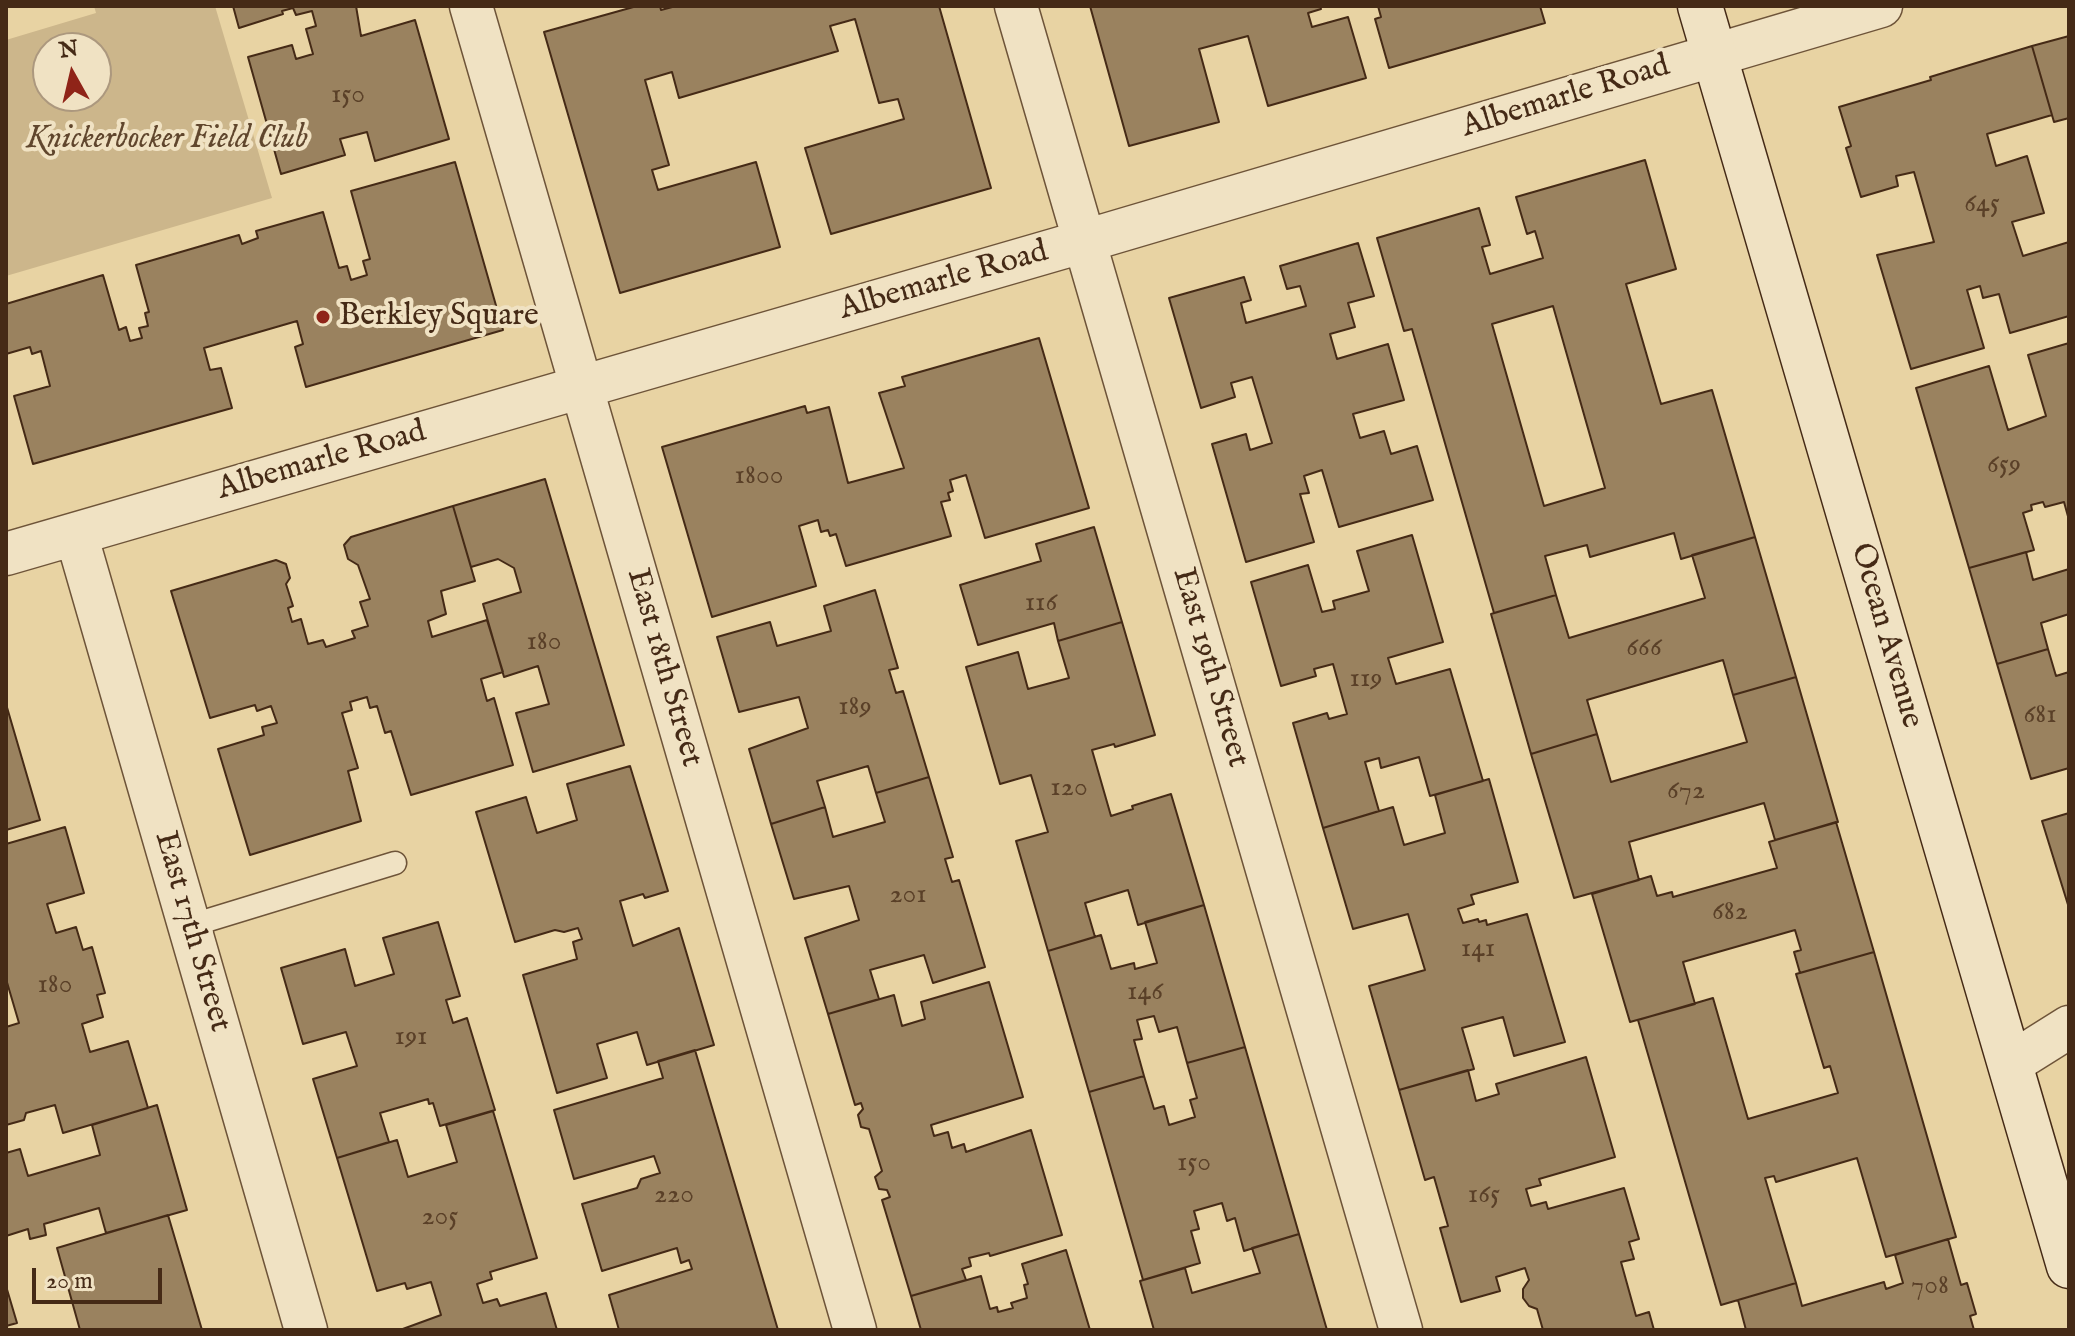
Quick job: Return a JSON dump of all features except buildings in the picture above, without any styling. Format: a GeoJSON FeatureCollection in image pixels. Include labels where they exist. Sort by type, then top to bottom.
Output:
{"type":"FeatureCollection","features":[{"type":"Feature","properties":{"kind":"main road","name":"Ocean Avenue"},"geometry":{"type":"LineString","coordinates":[[1700,6],[2069,1266]]}},
{"type":"Feature","properties":{"kind":"street","name":"East 18th Street"},"geometry":{"type":"LineString","coordinates":[[471,6],[855,1330]]}},
{"type":"Feature","properties":{"kind":"street","name":"East 19th Street"},"geometry":{"type":"LineString","coordinates":[[1016,6],[1401,1330]]}},
{"type":"Feature","properties":{"kind":"street","name":"Albemarle Road"},"geometry":{"type":"LineString","coordinates":[[6,554],[1881,6]]}},
{"type":"Feature","properties":{"kind":"street","name":"East 17th Street"},"geometry":{"type":"LineString","coordinates":[[76,534],[306,1330]]}},
{"type":"Feature","properties":{"kind":"street"},"geometry":{"type":"LineString","coordinates":[[2010,1064],[2069,1027]]}},
{"type":"Feature","properties":{"kind":"lane"},"geometry":{"type":"LineString","coordinates":[[189,926],[395,863]]}},
{"type":"Feature","properties":{"kind":"green space","name":"Knickerbocker Field Club"},"geometry":{"type":"Polygon","coordinates":[[[94,6],[215,6],[272,198],[6,276],[6,40],[32,32],[32,112],[112,112],[112,32],[33,32],[96,13],[94,6]]]}},
{"type":"Feature","properties":{"kind":"place","name":"Berkley Square"},"geometry":{"type":"Point","coordinates":[323,317]}}]}
